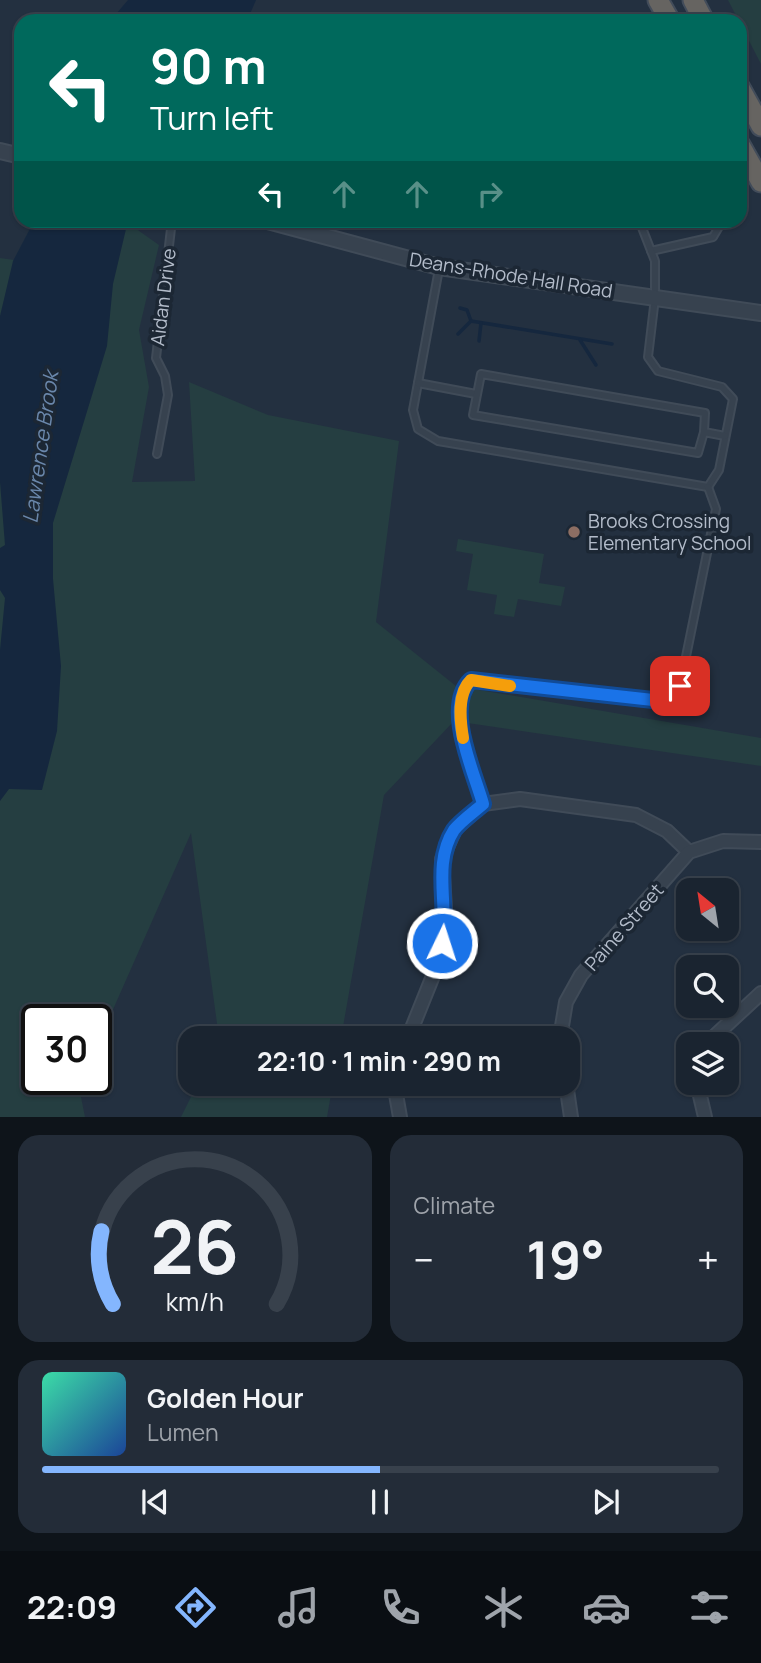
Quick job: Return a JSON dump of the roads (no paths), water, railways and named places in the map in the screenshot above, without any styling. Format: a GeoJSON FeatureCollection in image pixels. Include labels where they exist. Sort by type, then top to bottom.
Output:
{"type":"FeatureCollection","features":[{"type":"Feature","properties":{"kind":"highway"},"geometry":{"type":"LineString","coordinates":[[747,101],[761,127]]}},
{"type":"Feature","properties":{"kind":"highway"},"geometry":{"type":"LineString","coordinates":[[747,161],[761,182]]}},
{"type":"Feature","properties":{"kind":"street","name":"Deans-Rhode Hall Road"},"geometry":{"type":"LineString","coordinates":[[294,228],[439,267],[761,313]]}},
{"type":"Feature","properties":{"kind":"street"},"geometry":{"type":"LineString","coordinates":[[413,1026],[439,961],[446,925],[442,859],[455,829],[483,804],[520,799],[636,815],[667,831],[689,852],[723,841],[761,842]]}},
{"type":"Feature","properties":{"kind":"street","name":"Paine Street"},"geometry":{"type":"LineString","coordinates":[[562,1026],[566,1002],[581,975],[689,852]]}},
{"type":"Feature","properties":{"kind":"street"},"geometry":{"type":"LineString","coordinates":[[719,1032],[761,993]]}},
{"type":"Feature","properties":{"kind":"street"},"geometry":{"type":"LineString","coordinates":[[700,1095],[705,1117]]}},
{"type":"Feature","properties":{"kind":"street"},"geometry":{"type":"LineString","coordinates":[[396,1096],[400,1117]]}},
{"type":"Feature","properties":{"kind":"street"},"geometry":{"type":"LineString","coordinates":[[568,1096],[571,1117]]}},
{"type":"Feature","properties":{"kind":"lane","name":"Aidan Drive"},"geometry":{"type":"LineString","coordinates":[[157,454],[167,395],[165,376],[156,358],[171,228]]}},
{"type":"Feature","properties":{"kind":"lane"},"geometry":{"type":"LineString","coordinates":[[642,228],[651,251],[655,298],[648,357],[658,371],[722,387],[733,399],[719,470],[708,487]]}},
{"type":"Feature","properties":{"kind":"lane"},"geometry":{"type":"LineString","coordinates":[[651,251],[713,237],[718,228]]}},
{"type":"Feature","properties":{"kind":"lane"},"geometry":{"type":"LineString","coordinates":[[439,267],[413,410],[418,429],[438,441],[708,487]]}},
{"type":"Feature","properties":{"kind":"lane"},"geometry":{"type":"LineString","coordinates":[[481,374],[705,413],[704,432],[698,453],[473,415],[481,374]]}},
{"type":"Feature","properties":{"kind":"lane"},"geometry":{"type":"LineString","coordinates":[[418,383],[476,394]]}},
{"type":"Feature","properties":{"kind":"lane"},"geometry":{"type":"LineString","coordinates":[[704,432],[725,436]]}},
{"type":"Feature","properties":{"kind":"lane"},"geometry":{"type":"LineString","coordinates":[[483,804],[464,751],[460,719],[465,686],[471,680],[622,698],[662,701],[673,696],[680,686],[716,509],[708,487]]}},
{"type":"Feature","properties":{"kind":"water"},"geometry":{"type":"Polygon","coordinates":[[[128,0],[256,0],[250,14],[116,14],[128,0]]]}},
{"type":"Feature","properties":{"kind":"water","name":"Lawrence Brook"},"geometry":{"type":"Polygon","coordinates":[[[30,228],[126,229],[113,284],[107,346],[53,523],[53,579],[61,666],[57,731],[42,790],[9,789],[0,801],[0,650],[5,598],[0,590],[0,548],[5,545],[0,482],[0,316],[13,261],[30,228]]]}},
{"type":"Feature","properties":{"kind":"waterway"},"geometry":{"type":"LineString","coordinates":[[460,308],[467,310],[471,321]]}},
{"type":"Feature","properties":{"kind":"waterway"},"geometry":{"type":"LineString","coordinates":[[458,334],[471,321],[612,344]]}},
{"type":"Feature","properties":{"kind":"waterway"},"geometry":{"type":"LineString","coordinates":[[479,341],[481,323]]}},
{"type":"Feature","properties":{"kind":"waterway"},"geometry":{"type":"LineString","coordinates":[[580,340],[596,365]]}},
{"type":"Feature","properties":{"kind":"place","name":"Brooks Crossing Elementary School"},"geometry":{"type":"Point","coordinates":[574,532]}}]}
